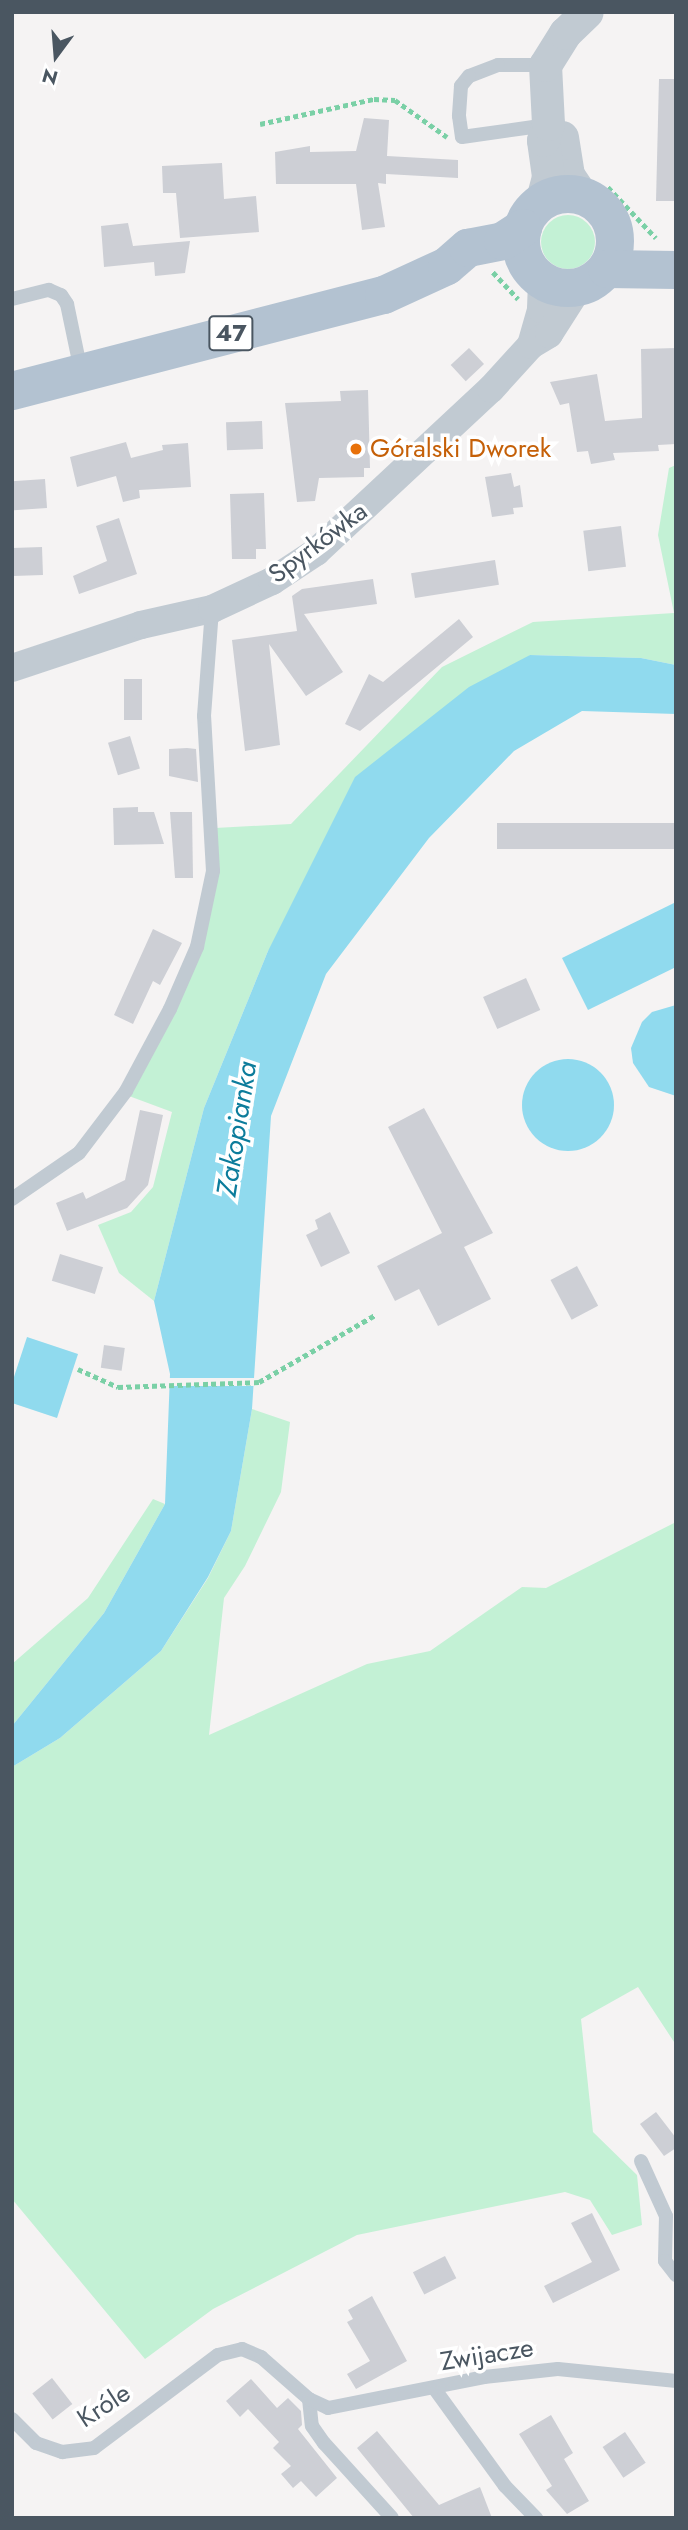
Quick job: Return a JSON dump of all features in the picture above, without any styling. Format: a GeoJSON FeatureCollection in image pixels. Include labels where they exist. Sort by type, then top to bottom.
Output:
{"type":"FeatureCollection","features":[{"type":"Feature","properties":{"kind":"main road","name":"47"},"geometry":{"type":"LineString","coordinates":[[447,267],[461,251],[503,241],[532,215],[561,195],[582,196]]}},
{"type":"Feature","properties":{"kind":"main road"},"geometry":{"type":"LineString","coordinates":[[582,196],[608,215],[600,264]]}},
{"type":"Feature","properties":{"kind":"main road"},"geometry":{"type":"LineString","coordinates":[[532,215],[522,248],[535,273]]}},
{"type":"Feature","properties":{"kind":"main road","name":"47"},"geometry":{"type":"LineString","coordinates":[[12,391],[384,295],[447,267],[508,262],[560,287],[600,264],[676,257]]}},
{"type":"Feature","properties":{"kind":"main road","name":"47"},"geometry":{"type":"LineString","coordinates":[[600,264],[676,270]]}},
{"type":"Feature","properties":{"kind":"street"},"geometry":{"type":"LineString","coordinates":[[532,215],[547,189],[542,140],[548,124],[545,65],[565,33],[587,12]]}},
{"type":"Feature","properties":{"kind":"street"},"geometry":{"type":"LineString","coordinates":[[548,124],[560,131],[568,175],[582,196]]}},
{"type":"Feature","properties":{"kind":"street","name":"Spyrkówka"},"geometry":{"type":"LineString","coordinates":[[12,668],[141,625],[212,609],[272,581],[316,552],[481,399],[531,345],[549,334],[600,264]]}},
{"type":"Feature","properties":{"kind":"street","name":"Spyrkówka"},"geometry":{"type":"LineString","coordinates":[[531,345],[541,309],[535,273]]}},
{"type":"Feature","properties":{"kind":"lane"},"geometry":{"type":"LineString","coordinates":[[545,65],[498,65],[469,76],[459,96],[462,137],[548,124]]}},
{"type":"Feature","properties":{"kind":"lane"},"geometry":{"type":"LineString","coordinates":[[12,299],[49,290],[61,295],[67,304],[82,372]]}},
{"type":"Feature","properties":{"kind":"lane"},"geometry":{"type":"LineString","coordinates":[[12,1199],[79,1153],[126,1091],[170,1009],[197,947],[213,871],[204,716],[212,609]]}},
{"type":"Feature","properties":{"kind":"lane"},"geometry":{"type":"LineString","coordinates":[[641,2161],[666,2216],[665,2261],[676,2275]]}},
{"type":"Feature","properties":{"kind":"lane","name":"Króle"},"geometry":{"type":"LineString","coordinates":[[12,2419],[36,2443],[62,2452],[94,2448],[218,2354],[242,2350],[261,2357],[309,2399]]}},
{"type":"Feature","properties":{"kind":"lane","name":"Zwijacze"},"geometry":{"type":"LineString","coordinates":[[309,2399],[327,2408],[434,2388],[558,2370],[676,2381]]}},
{"type":"Feature","properties":{"kind":"lane"},"geometry":{"type":"LineString","coordinates":[[434,2388],[505,2486],[536,2518]]}},
{"type":"Feature","properties":{"kind":"lane"},"geometry":{"type":"LineString","coordinates":[[309,2399],[312,2426],[318,2435],[392,2518]]}},
{"type":"Feature","properties":{"kind":"path"},"geometry":{"type":"LineString","coordinates":[[260,124],[355,102],[395,100],[441,136],[462,137]]}},
{"type":"Feature","properties":{"kind":"path"},"geometry":{"type":"LineString","coordinates":[[78,1369],[118,1388],[258,1382],[375,1315]]}},
{"type":"Feature","properties":{"kind":"green space"},"geometry":{"type":"Polygon","coordinates":[[[573,215],[583,219],[591,227],[595,242],[591,257],[583,265],[563,269],[553,265],[545,257],[541,237],[545,227],[553,219],[573,215]]]}},
{"type":"Feature","properties":{"kind":"green space"},"geometry":{"type":"Polygon","coordinates":[[[676,465],[676,665],[641,658],[530,655],[268,951],[204,1108],[154,1301],[119,1273],[98,1225],[131,1212],[153,1187],[172,1112],[129,1096],[189,981],[215,828],[291,824],[442,667],[533,622],[674,613],[658,535],[669,468],[676,465]]]}},
{"type":"Feature","properties":{"kind":"green space"},"geometry":{"type":"Polygon","coordinates":[[[252,1409],[290,1422],[281,1492],[245,1566],[224,1598],[209,1735],[367,1664],[430,1651],[522,1587],[546,1588],[676,1522],[676,2045],[638,1987],[581,2019],[593,2132],[637,2175],[642,2225],[612,2235],[590,2200],[565,2192],[357,2235],[213,2309],[145,2359],[12,2199],[12,1767],[60,1738],[161,1651],[208,1578],[231,1531],[252,1409]]]}},
{"type":"Feature","properties":{"kind":"green space"},"geometry":{"type":"Polygon","coordinates":[[[153,1499],[165,1504],[104,1613],[12,1726],[12,1664],[88,1598],[153,1499]]]}},
{"type":"Feature","properties":{"kind":"water","name":"Zakopianka"},"geometry":{"type":"Polygon","coordinates":[[[530,655],[641,658],[676,665],[676,714],[582,711],[514,751],[429,838],[326,974],[271,1116],[252,1409],[231,1531],[208,1577],[161,1651],[60,1738],[12,1767],[12,1726],[104,1613],[165,1504],[170,1374],[154,1301],[204,1108],[268,951],[355,777],[469,687],[530,655]]]}},
{"type":"Feature","properties":{"kind":"water"},"geometry":{"type":"Polygon","coordinates":[[[676,902],[676,967],[588,1010],[562,958],[676,902]]]}},
{"type":"Feature","properties":{"kind":"water"},"geometry":{"type":"Polygon","coordinates":[[[676,1005],[676,1096],[649,1087],[633,1063],[631,1048],[642,1022],[652,1012],[676,1005]]]}},
{"type":"Feature","properties":{"kind":"water"},"geometry":{"type":"Polygon","coordinates":[[[568,1059],[586,1063],[600,1073],[610,1087],[614,1105],[610,1123],[600,1137],[586,1147],[568,1151],[550,1147],[536,1137],[526,1123],[522,1105],[526,1087],[536,1073],[550,1063],[568,1059]]]}},
{"type":"Feature","properties":{"kind":"water"},"geometry":{"type":"Polygon","coordinates":[[[27,1337],[78,1354],[57,1418],[12,1403],[12,1383],[27,1337]]]}},
{"type":"Feature","properties":{"kind":"pier"},"geometry":{"type":"Polygon","coordinates":[[[166,1378],[257,1378],[257,1386],[166,1386],[166,1378]]]}},
{"type":"Feature","properties":{"kind":"building"},"geometry":{"type":"Polygon","coordinates":[[[659,79],[676,79],[676,201],[656,201],[659,79]]]}},
{"type":"Feature","properties":{"kind":"building"},"geometry":{"type":"Polygon","coordinates":[[[364,118],[389,120],[387,156],[458,160],[458,178],[386,174],[386,184],[378,183],[385,227],[362,230],[356,184],[276,184],[275,152],[310,146],[310,152],[356,151],[364,118]]]}},
{"type":"Feature","properties":{"kind":"building"},"geometry":{"type":"Polygon","coordinates":[[[222,163],[224,199],[256,196],[259,232],[180,238],[176,193],[163,193],[162,166],[222,163]]]}},
{"type":"Feature","properties":{"kind":"building"},"geometry":{"type":"Polygon","coordinates":[[[128,223],[133,246],[190,241],[185,273],[155,276],[154,262],[104,267],[101,226],[128,223]]]}},
{"type":"Feature","properties":{"kind":"building"},"geometry":{"type":"Polygon","coordinates":[[[469,348],[484,364],[466,381],[451,365],[469,348]]]}},
{"type":"Feature","properties":{"kind":"building"},"geometry":{"type":"Polygon","coordinates":[[[676,348],[676,444],[658,445],[659,451],[613,453],[615,460],[591,464],[588,451],[577,452],[569,403],[560,405],[550,382],[597,374],[605,421],[642,418],[641,349],[676,348]]]}},
{"type":"Feature","properties":{"kind":"building"},"geometry":{"type":"Polygon","coordinates":[[[368,390],[370,468],[364,468],[364,477],[319,478],[315,501],[297,502],[285,403],[341,401],[340,391],[368,390]]]}},
{"type":"Feature","properties":{"kind":"building"},"geometry":{"type":"Polygon","coordinates":[[[262,421],[263,449],[227,450],[226,422],[262,421]]]}},
{"type":"Feature","properties":{"kind":"building"},"geometry":{"type":"Polygon","coordinates":[[[126,442],[131,458],[163,450],[162,445],[188,443],[191,487],[139,490],[140,498],[123,502],[116,476],[77,487],[70,457],[126,442]]]}},
{"type":"Feature","properties":{"kind":"building"},"geometry":{"type":"Polygon","coordinates":[[[511,473],[514,487],[520,485],[523,507],[513,508],[514,514],[492,517],[485,477],[511,473]]]}},
{"type":"Feature","properties":{"kind":"building"},"geometry":{"type":"Polygon","coordinates":[[[45,479],[47,508],[14,510],[12,481],[45,479]]]}},
{"type":"Feature","properties":{"kind":"building"},"geometry":{"type":"Polygon","coordinates":[[[264,493],[266,549],[256,549],[256,559],[232,559],[230,494],[264,493]]]}},
{"type":"Feature","properties":{"kind":"building"},"geometry":{"type":"Polygon","coordinates":[[[119,518],[137,574],[79,594],[73,576],[107,561],[96,526],[119,518]]]}},
{"type":"Feature","properties":{"kind":"building"},"geometry":{"type":"Polygon","coordinates":[[[621,526],[626,567],[588,571],[583,531],[621,526]]]}},
{"type":"Feature","properties":{"kind":"building"},"geometry":{"type":"Polygon","coordinates":[[[42,547],[43,575],[13,576],[12,548],[42,547]]]}},
{"type":"Feature","properties":{"kind":"building"},"geometry":{"type":"Polygon","coordinates":[[[495,560],[499,585],[415,598],[411,573],[495,560]]]}},
{"type":"Feature","properties":{"kind":"building"},"geometry":{"type":"Polygon","coordinates":[[[373,579],[377,604],[304,614],[343,672],[306,696],[269,644],[280,745],[245,751],[232,640],[297,631],[292,596],[302,589],[373,579]]]}},
{"type":"Feature","properties":{"kind":"building"},"geometry":{"type":"Polygon","coordinates":[[[459,619],[473,637],[360,731],[345,724],[369,674],[383,682],[459,619]]]}},
{"type":"Feature","properties":{"kind":"building"},"geometry":{"type":"Polygon","coordinates":[[[124,679],[142,679],[142,720],[124,720],[124,679]]]}},
{"type":"Feature","properties":{"kind":"building"},"geometry":{"type":"Polygon","coordinates":[[[130,736],[140,769],[118,775],[108,743],[130,736]]]}},
{"type":"Feature","properties":{"kind":"building"},"geometry":{"type":"Polygon","coordinates":[[[169,749],[196,749],[198,782],[169,776],[169,749]]]}},
{"type":"Feature","properties":{"kind":"building"},"geometry":{"type":"Polygon","coordinates":[[[138,807],[138,812],[154,812],[164,844],[114,845],[113,808],[138,807]]]}},
{"type":"Feature","properties":{"kind":"building"},"geometry":{"type":"Polygon","coordinates":[[[170,812],[192,812],[193,878],[175,878],[170,812]]]}},
{"type":"Feature","properties":{"kind":"building"},"geometry":{"type":"Polygon","coordinates":[[[497,823],[676,823],[676,849],[497,849],[497,823]]]}},
{"type":"Feature","properties":{"kind":"building"},"geometry":{"type":"Polygon","coordinates":[[[153,929],[182,943],[160,985],[153,981],[133,1024],[114,1015],[153,929]]]}},
{"type":"Feature","properties":{"kind":"building"},"geometry":{"type":"Polygon","coordinates":[[[526,978],[540,1010],[497,1029],[483,997],[526,978]]]}},
{"type":"Feature","properties":{"kind":"building"},"geometry":{"type":"Polygon","coordinates":[[[424,1108],[493,1233],[464,1247],[491,1299],[438,1326],[419,1289],[395,1301],[377,1266],[442,1233],[388,1127],[424,1108]]]}},
{"type":"Feature","properties":{"kind":"building"},"geometry":{"type":"Polygon","coordinates":[[[140,1110],[163,1115],[148,1185],[127,1208],[67,1231],[56,1203],[83,1192],[86,1199],[125,1180],[140,1110]]]}},
{"type":"Feature","properties":{"kind":"building"},"geometry":{"type":"Polygon","coordinates":[[[330,1212],[350,1253],[321,1267],[306,1235],[318,1229],[315,1220],[330,1212]]]}},
{"type":"Feature","properties":{"kind":"building"},"geometry":{"type":"Polygon","coordinates":[[[60,1254],[103,1267],[95,1294],[52,1281],[60,1254]]]}},
{"type":"Feature","properties":{"kind":"building"},"geometry":{"type":"Polygon","coordinates":[[[577,1266],[598,1306],[572,1320],[551,1280],[577,1266]]]}},
{"type":"Feature","properties":{"kind":"building"},"geometry":{"type":"Polygon","coordinates":[[[104,1345],[125,1348],[122,1371],[101,1368],[104,1345]]]}},
{"type":"Feature","properties":{"kind":"building"},"geometry":{"type":"Polygon","coordinates":[[[656,2112],[676,2138],[676,2148],[664,2156],[640,2124],[656,2112]]]}},
{"type":"Feature","properties":{"kind":"building"},"geometry":{"type":"Polygon","coordinates":[[[592,2213],[620,2270],[553,2303],[544,2286],[592,2262],[571,2223],[592,2213]]]}},
{"type":"Feature","properties":{"kind":"building"},"geometry":{"type":"Polygon","coordinates":[[[445,2256],[456,2278],[424,2295],[413,2272],[445,2256]]]}},
{"type":"Feature","properties":{"kind":"building"},"geometry":{"type":"Polygon","coordinates":[[[372,2296],[407,2361],[356,2389],[347,2374],[370,2361],[347,2322],[353,2319],[348,2310],[372,2296]]]}},
{"type":"Feature","properties":{"kind":"building"},"geometry":{"type":"Polygon","coordinates":[[[52,2378],[72,2404],[53,2419],[32,2393],[52,2378]]]}},
{"type":"Feature","properties":{"kind":"building"},"geometry":{"type":"Polygon","coordinates":[[[251,2379],[277,2408],[288,2398],[301,2411],[302,2425],[298,2429],[337,2478],[316,2497],[301,2481],[293,2488],[281,2474],[291,2466],[273,2448],[279,2442],[248,2409],[240,2417],[226,2401],[251,2379]]]}},
{"type":"Feature","properties":{"kind":"building"},"geometry":{"type":"Polygon","coordinates":[[[551,2415],[573,2453],[564,2459],[589,2501],[567,2514],[546,2490],[552,2486],[519,2434],[551,2415]]]}},
{"type":"Feature","properties":{"kind":"building"},"geometry":{"type":"Polygon","coordinates":[[[377,2431],[439,2505],[480,2487],[492,2518],[414,2518],[357,2448],[377,2431]]]}},
{"type":"Feature","properties":{"kind":"building"},"geometry":{"type":"Polygon","coordinates":[[[625,2432],[646,2463],[623,2478],[603,2447],[625,2432]]]}},
{"type":"Feature","properties":{"kind":"place","name":"Góralski Dworek"},"geometry":{"type":"Point","coordinates":[356,449]}}]}
